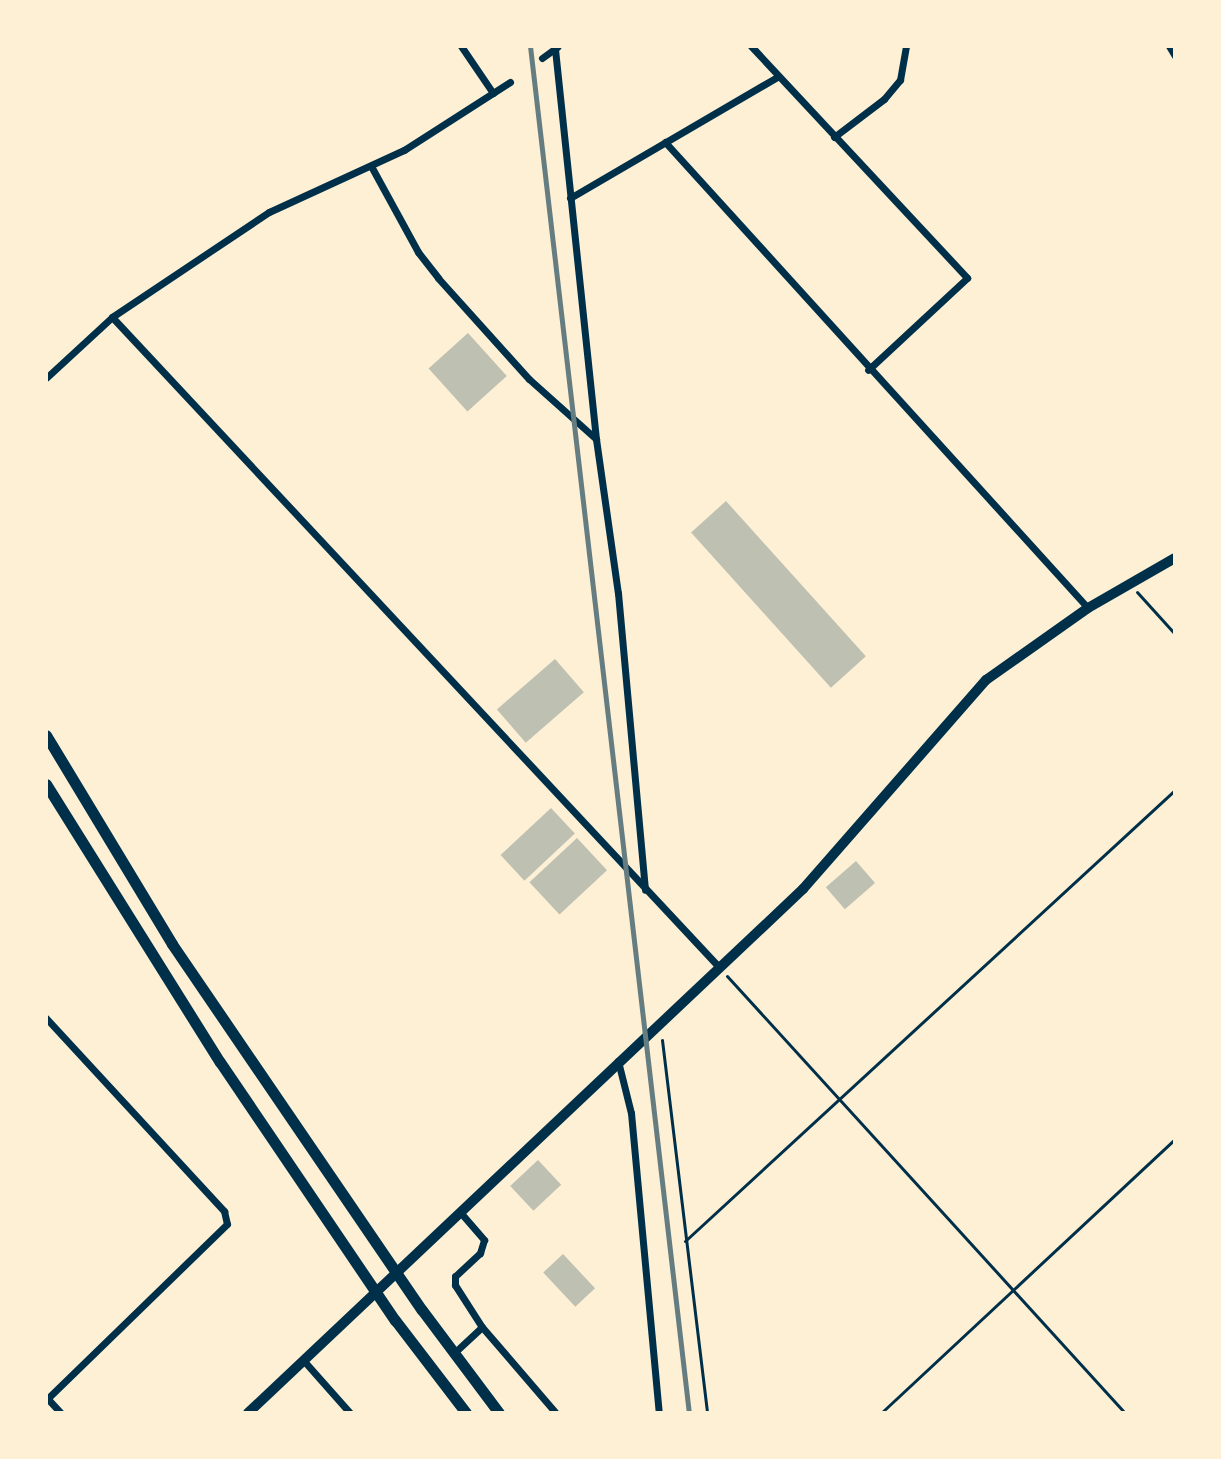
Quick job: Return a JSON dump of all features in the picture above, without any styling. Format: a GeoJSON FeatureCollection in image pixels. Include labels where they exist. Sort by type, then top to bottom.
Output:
{"type":"FeatureCollection","features":[{"type":"Feature","properties":{"kind":"highway"},"geometry":{"type":"LineString","coordinates":[[46,735],[172,944],[454,1353],[499,1413]]}},
{"type":"Feature","properties":{"kind":"highway"},"geometry":{"type":"LineString","coordinates":[[46,784],[220,1062],[376,1291],[466,1413]]}},
{"type":"Feature","properties":{"kind":"main road"},"geometry":{"type":"LineString","coordinates":[[248,1413],[840,850],[967,698],[1008,662],[1088,608],[1175,558]]}},
{"type":"Feature","properties":{"kind":"street"},"geometry":{"type":"LineString","coordinates":[[461,46],[493,93]]}},
{"type":"Feature","properties":{"kind":"street"},"geometry":{"type":"LineString","coordinates":[[751,46],[967,278],[868,370]]}},
{"type":"Feature","properties":{"kind":"street"},"geometry":{"type":"LineString","coordinates":[[834,137],[884,99],[900,80],[906,46]]}},
{"type":"Feature","properties":{"kind":"street"},"geometry":{"type":"LineString","coordinates":[[1169,46],[1175,56]]}},
{"type":"Feature","properties":{"kind":"street"},"geometry":{"type":"LineString","coordinates":[[542,58],[557,47]]}},
{"type":"Feature","properties":{"kind":"street"},"geometry":{"type":"LineString","coordinates":[[557,47],[596,439],[618,593],[645,892]]}},
{"type":"Feature","properties":{"kind":"street"},"geometry":{"type":"LineString","coordinates":[[570,198],[777,77]]}},
{"type":"Feature","properties":{"kind":"street"},"geometry":{"type":"LineString","coordinates":[[46,378],[112,317],[269,212],[437,132],[510,82]]}},
{"type":"Feature","properties":{"kind":"street"},"geometry":{"type":"LineString","coordinates":[[665,142],[868,370],[1088,608]]}},
{"type":"Feature","properties":{"kind":"street"},"geometry":{"type":"LineString","coordinates":[[371,166],[418,252],[438,278],[529,379],[596,439]]}},
{"type":"Feature","properties":{"kind":"street"},"geometry":{"type":"LineString","coordinates":[[112,317],[645,892],[719,967]]}},
{"type":"Feature","properties":{"kind":"street"},"geometry":{"type":"LineString","coordinates":[[46,1018],[224,1211],[227,1224],[47,1398],[61,1413]]}},
{"type":"Feature","properties":{"kind":"street"},"geometry":{"type":"LineString","coordinates":[[618,1061],[631,1113],[659,1413]]}},
{"type":"Feature","properties":{"kind":"street"},"geometry":{"type":"LineString","coordinates":[[459,1212],[484,1240],[480,1253],[455,1276],[460,1294],[482,1327],[556,1413]]}},
{"type":"Feature","properties":{"kind":"street"},"geometry":{"type":"LineString","coordinates":[[454,1353],[482,1327]]}},
{"type":"Feature","properties":{"kind":"street"},"geometry":{"type":"LineString","coordinates":[[304,1361],[350,1413]]}},
{"type":"Feature","properties":{"kind":"path"},"geometry":{"type":"LineString","coordinates":[[1129,584],[1175,634]]}},
{"type":"Feature","properties":{"kind":"path"},"geometry":{"type":"LineString","coordinates":[[685,1241],[1175,790]]}},
{"type":"Feature","properties":{"kind":"path"},"geometry":{"type":"LineString","coordinates":[[719,967],[1125,1413]]}},
{"type":"Feature","properties":{"kind":"path"},"geometry":{"type":"LineString","coordinates":[[660,1021],[707,1413]]}},
{"type":"Feature","properties":{"kind":"path"},"geometry":{"type":"LineString","coordinates":[[881,1413],[1175,1139]]}},
{"type":"Feature","properties":{"kind":"building"},"geometry":{"type":"Polygon","coordinates":[[[468,333],[507,376],[467,412],[429,368],[468,333]]]}},
{"type":"Feature","properties":{"kind":"building"},"geometry":{"type":"Polygon","coordinates":[[[726,501],[866,656],[831,688],[691,532],[726,501]]]}},
{"type":"Feature","properties":{"kind":"building"},"geometry":{"type":"Polygon","coordinates":[[[555,659],[584,692],[526,743],[497,710],[555,659]]]}},
{"type":"Feature","properties":{"kind":"building"},"geometry":{"type":"Polygon","coordinates":[[[551,808],[575,834],[524,881],[501,855],[551,808]]]}},
{"type":"Feature","properties":{"kind":"building"},"geometry":{"type":"Polygon","coordinates":[[[577,838],[607,870],[559,915],[529,882],[577,838]]]}},
{"type":"Feature","properties":{"kind":"building"},"geometry":{"type":"Polygon","coordinates":[[[856,861],[875,883],[845,909],[826,887],[856,861]]]}},
{"type":"Feature","properties":{"kind":"building"},"geometry":{"type":"Polygon","coordinates":[[[538,1160],[561,1185],[533,1211],[510,1186],[538,1160]]]}},
{"type":"Feature","properties":{"kind":"building"},"geometry":{"type":"Polygon","coordinates":[[[563,1254],[595,1288],[575,1307],[543,1272],[563,1254]]]}},
{"type":"Feature","properties":{"kind":"railway"},"geometry":{"type":"LineString","coordinates":[[530,46],[689,1413]]}}]}
